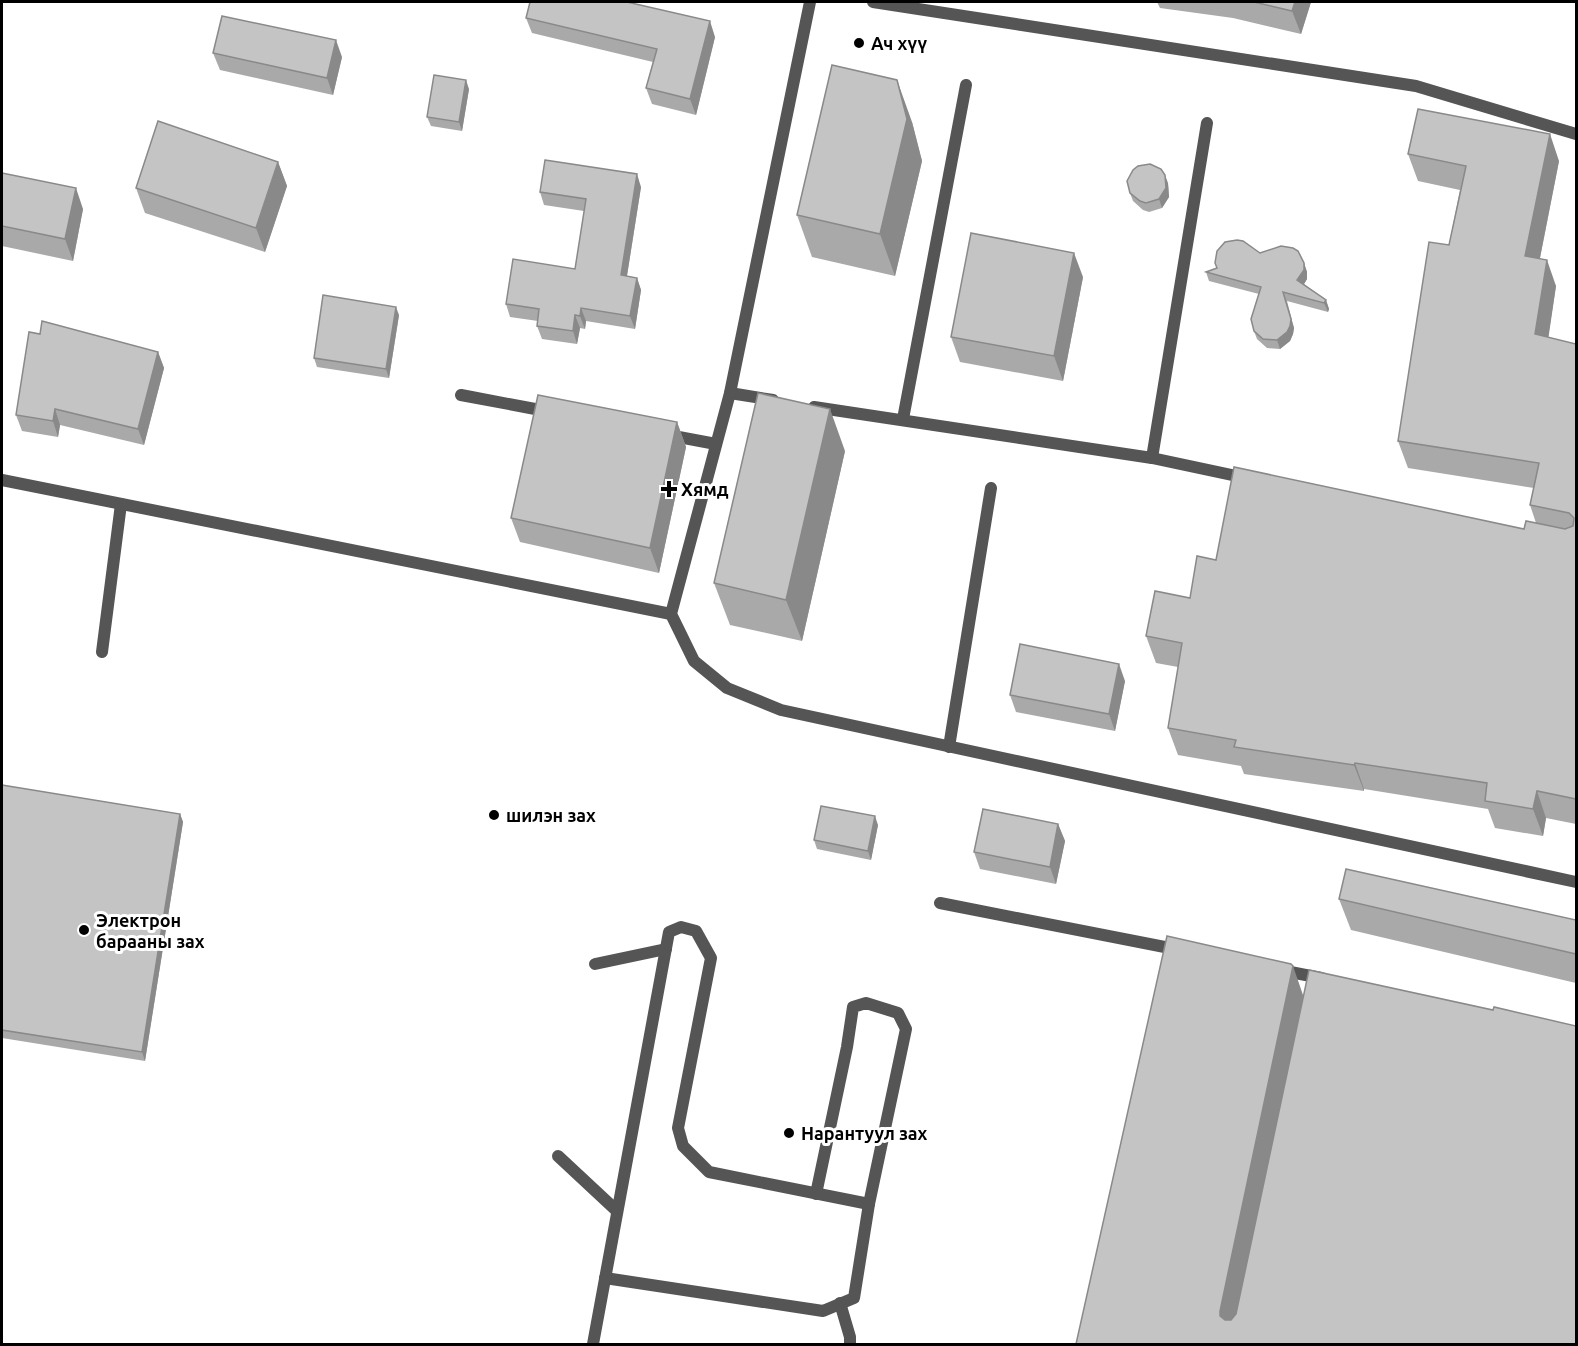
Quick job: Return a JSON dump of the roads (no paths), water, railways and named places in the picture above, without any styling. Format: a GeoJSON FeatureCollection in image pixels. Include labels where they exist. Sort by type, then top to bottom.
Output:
{"type":"FeatureCollection","features":[{"type":"Feature","properties":{"kind":"street"},"geometry":{"type":"LineString","coordinates":[[810,2],[730,393],[670,614],[694,661],[727,688],[781,710],[1576,882]]}},
{"type":"Feature","properties":{"kind":"street"},"geometry":{"type":"LineString","coordinates":[[873,2],[1416,86],[1576,134]]}},
{"type":"Feature","properties":{"kind":"street"},"geometry":{"type":"LineString","coordinates":[[903,419],[966,85]]}},
{"type":"Feature","properties":{"kind":"street"},"geometry":{"type":"LineString","coordinates":[[1152,458],[1207,123]]}},
{"type":"Feature","properties":{"kind":"street"},"geometry":{"type":"LineString","coordinates":[[730,393],[903,419],[1021,440],[1152,458],[1257,481]]}},
{"type":"Feature","properties":{"kind":"street"},"geometry":{"type":"LineString","coordinates":[[461,394],[565,415]]}},
{"type":"Feature","properties":{"kind":"street"},"geometry":{"type":"LineString","coordinates":[[658,433],[716,444]]}},
{"type":"Feature","properties":{"kind":"street"},"geometry":{"type":"LineString","coordinates":[[2,480],[670,614]]}},
{"type":"Feature","properties":{"kind":"street"},"geometry":{"type":"LineString","coordinates":[[949,747],[991,488]]}},
{"type":"Feature","properties":{"kind":"street"},"geometry":{"type":"LineString","coordinates":[[102,652],[121,504]]}},
{"type":"Feature","properties":{"kind":"street"},"geometry":{"type":"LineString","coordinates":[[940,903],[1191,953]]}},
{"type":"Feature","properties":{"kind":"street"},"geometry":{"type":"LineString","coordinates":[[593,1344],[669,932],[681,927],[696,931],[711,958],[678,1128],[683,1146],[710,1172],[869,1204]]}},
{"type":"Feature","properties":{"kind":"street"},"geometry":{"type":"LineString","coordinates":[[595,964],[666,949]]}},
{"type":"Feature","properties":{"kind":"street"},"geometry":{"type":"LineString","coordinates":[[1271,968],[1320,982]]}},
{"type":"Feature","properties":{"kind":"street"},"geometry":{"type":"LineString","coordinates":[[605,1278],[823,1311],[854,1298],[869,1204],[906,1029],[898,1013],[866,1003],[853,1007],[847,1047],[816,1194]]}},
{"type":"Feature","properties":{"kind":"street"},"geometry":{"type":"LineString","coordinates":[[558,1156],[617,1211]]}},
{"type":"Feature","properties":{"kind":"street"},"geometry":{"type":"LineString","coordinates":[[840,1304],[850,1344]]}},
{"type":"Feature","properties":{"kind":"place","name":"Ач хүү"},"geometry":{"type":"Point","coordinates":[859,43]}},
{"type":"Feature","properties":{"kind":"place","name":"Хямд"},"geometry":{"type":"Point","coordinates":[669,489]}},
{"type":"Feature","properties":{"kind":"place","name":"шилэн зах"},"geometry":{"type":"Point","coordinates":[494,815]}},
{"type":"Feature","properties":{"kind":"place","name":"Электрон барааны зах"},"geometry":{"type":"Point","coordinates":[84,930]}},
{"type":"Feature","properties":{"kind":"place","name":"Нарантуул зах"},"geometry":{"type":"Point","coordinates":[789,1133]}}]}
